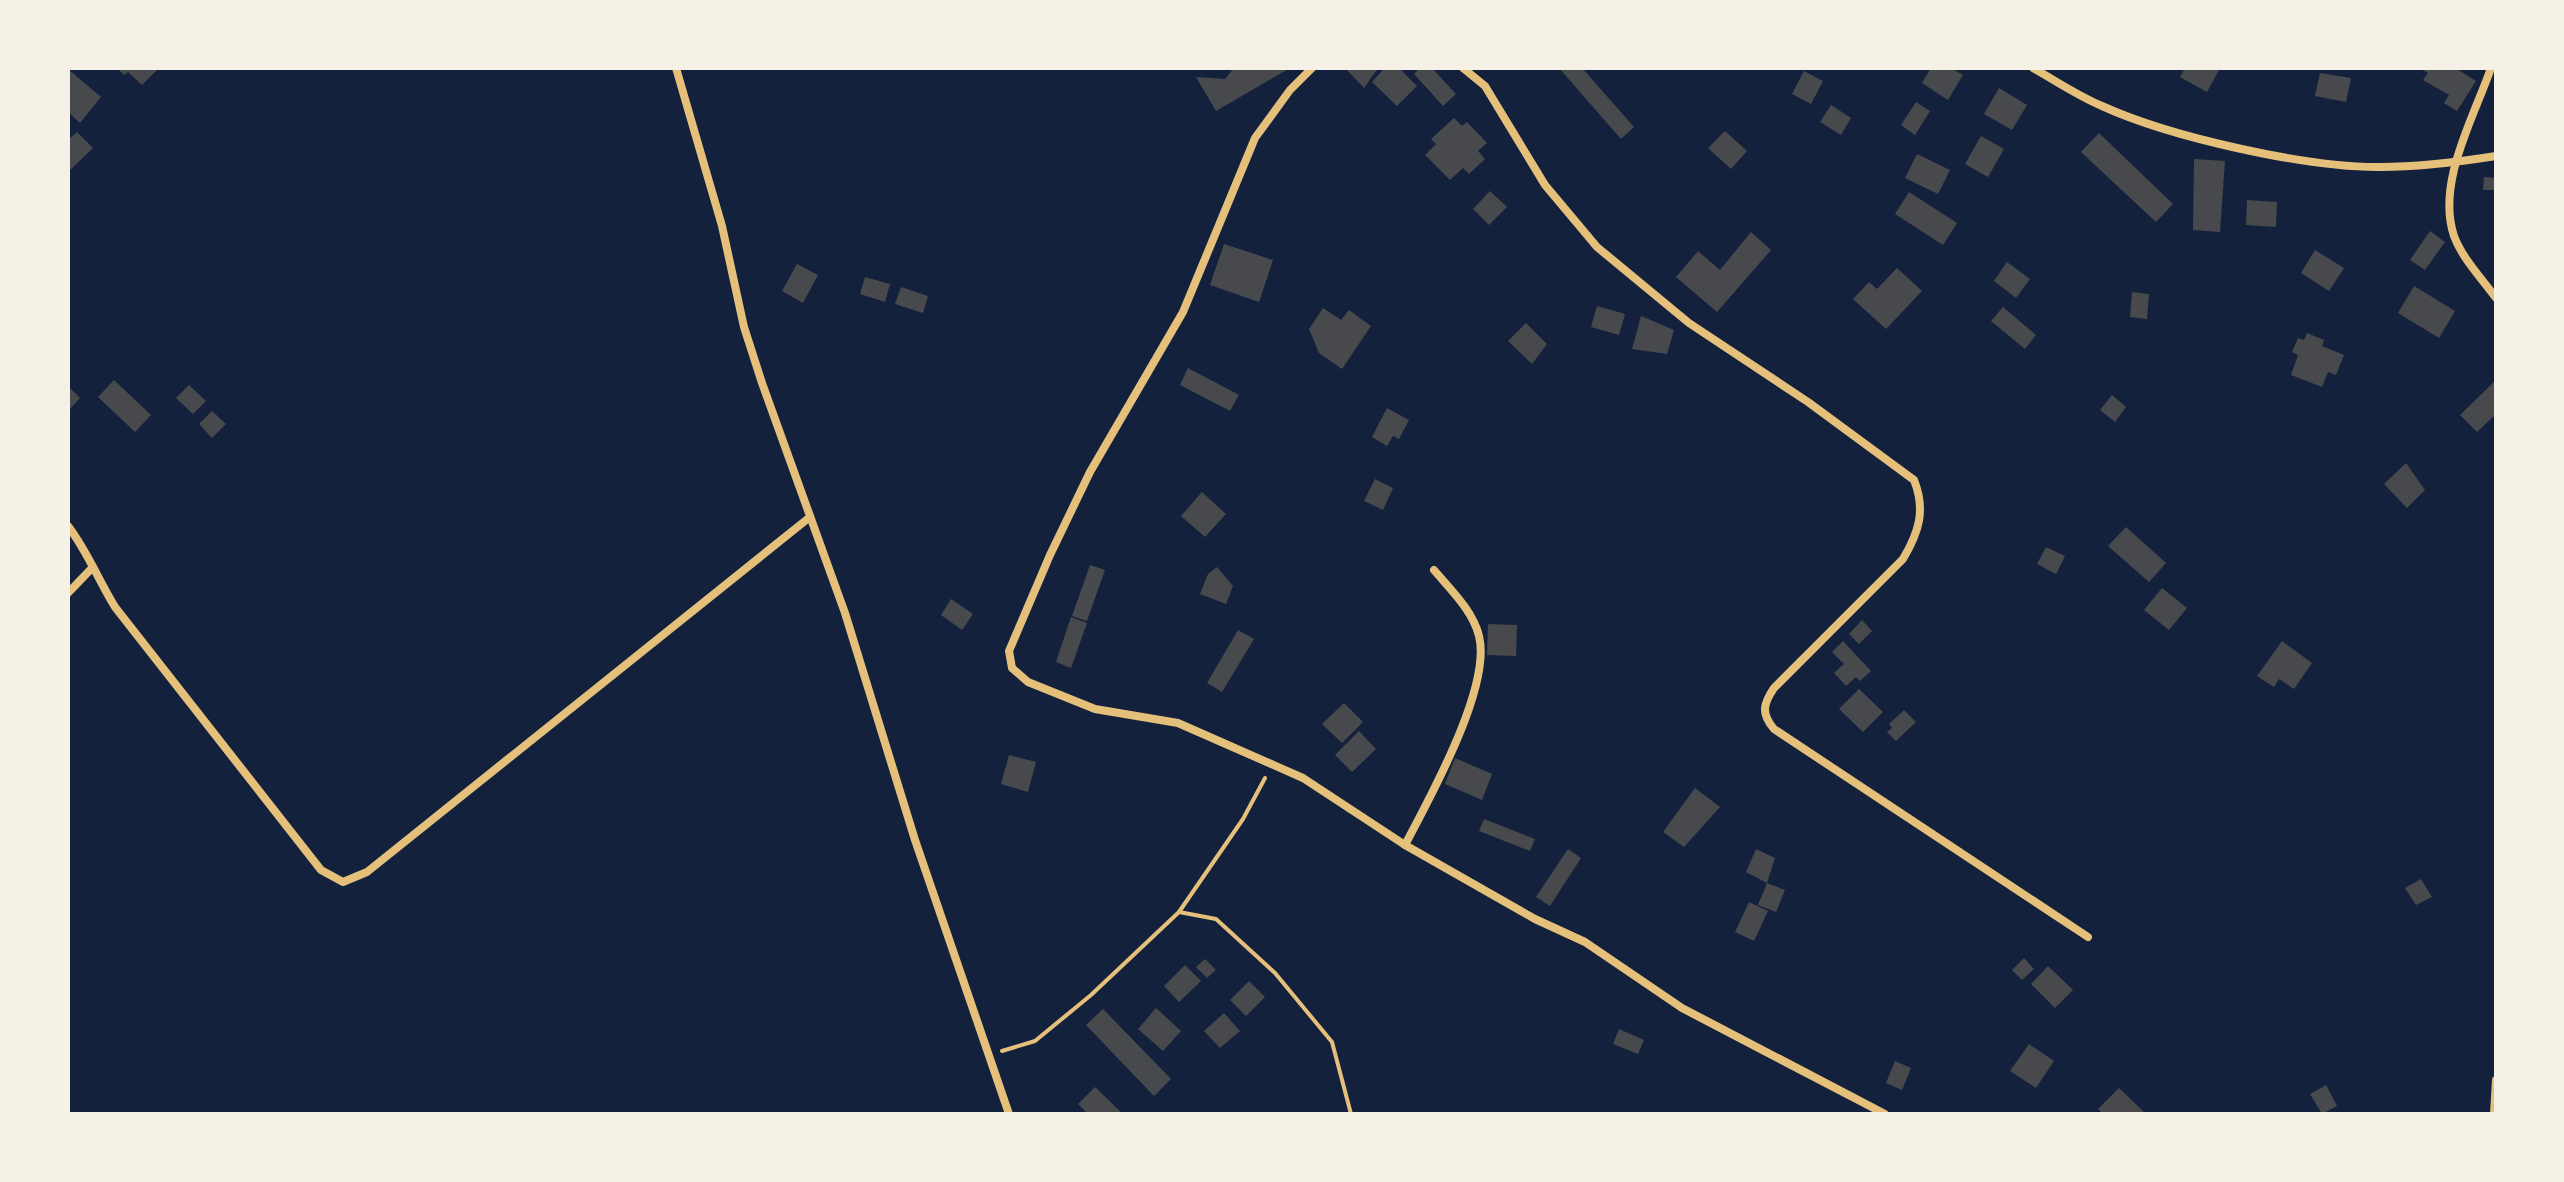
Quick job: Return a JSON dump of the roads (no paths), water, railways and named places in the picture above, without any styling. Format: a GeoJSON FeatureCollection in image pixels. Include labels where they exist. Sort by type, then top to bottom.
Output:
{"type":"FeatureCollection","features":[{"type":"Feature","properties":{"kind":"street"},"geometry":{"type":"LineString","coordinates":[[676,68],[722,226],[744,327],[845,613],[915,840],[1009,1114]]}},
{"type":"Feature","properties":{"kind":"street"},"geometry":{"type":"LineString","coordinates":[[1312,68],[1290,90],[1255,138],[1183,312],[1090,472],[1009,651],[1012,668],[1028,682],[1095,709],[1178,723],[1272,762],[1303,778],[1405,845],[1535,919],[1585,942],[1682,1008],[1885,1114]]}},
{"type":"Feature","properties":{"kind":"street"},"geometry":{"type":"LineString","coordinates":[[1463,68],[1485,86],[1545,185],[1597,247],[1689,323],[1820,410],[1914,480],[1921,497],[1921,518],[1915,538],[1903,559],[1774,688],[1765,701],[1766,720],[1774,729],[2088,937]]}},
{"type":"Feature","properties":{"kind":"street"},"geometry":{"type":"LineString","coordinates":[[2033,68],[2103,107],[2207,140],[2341,166],[2457,162],[2496,156]]}},
{"type":"Feature","properties":{"kind":"street"},"geometry":{"type":"LineString","coordinates":[[2491,68],[2457,162],[2450,199],[2452,228],[2460,248],[2496,298]]}},
{"type":"Feature","properties":{"kind":"street"},"geometry":{"type":"LineString","coordinates":[[68,526],[87,552],[92,568],[115,607],[321,870],[343,882],[367,872],[810,517]]}},
{"type":"Feature","properties":{"kind":"street"},"geometry":{"type":"LineString","coordinates":[[68,593],[92,568]]}},
{"type":"Feature","properties":{"kind":"street"},"geometry":{"type":"LineString","coordinates":[[1405,845],[1456,747],[1482,655],[1479,635],[1466,608],[1434,570]]}},
{"type":"Feature","properties":{"kind":"street"},"geometry":{"type":"LineString","coordinates":[[2494,1114],[2496,1080]]}}]}
